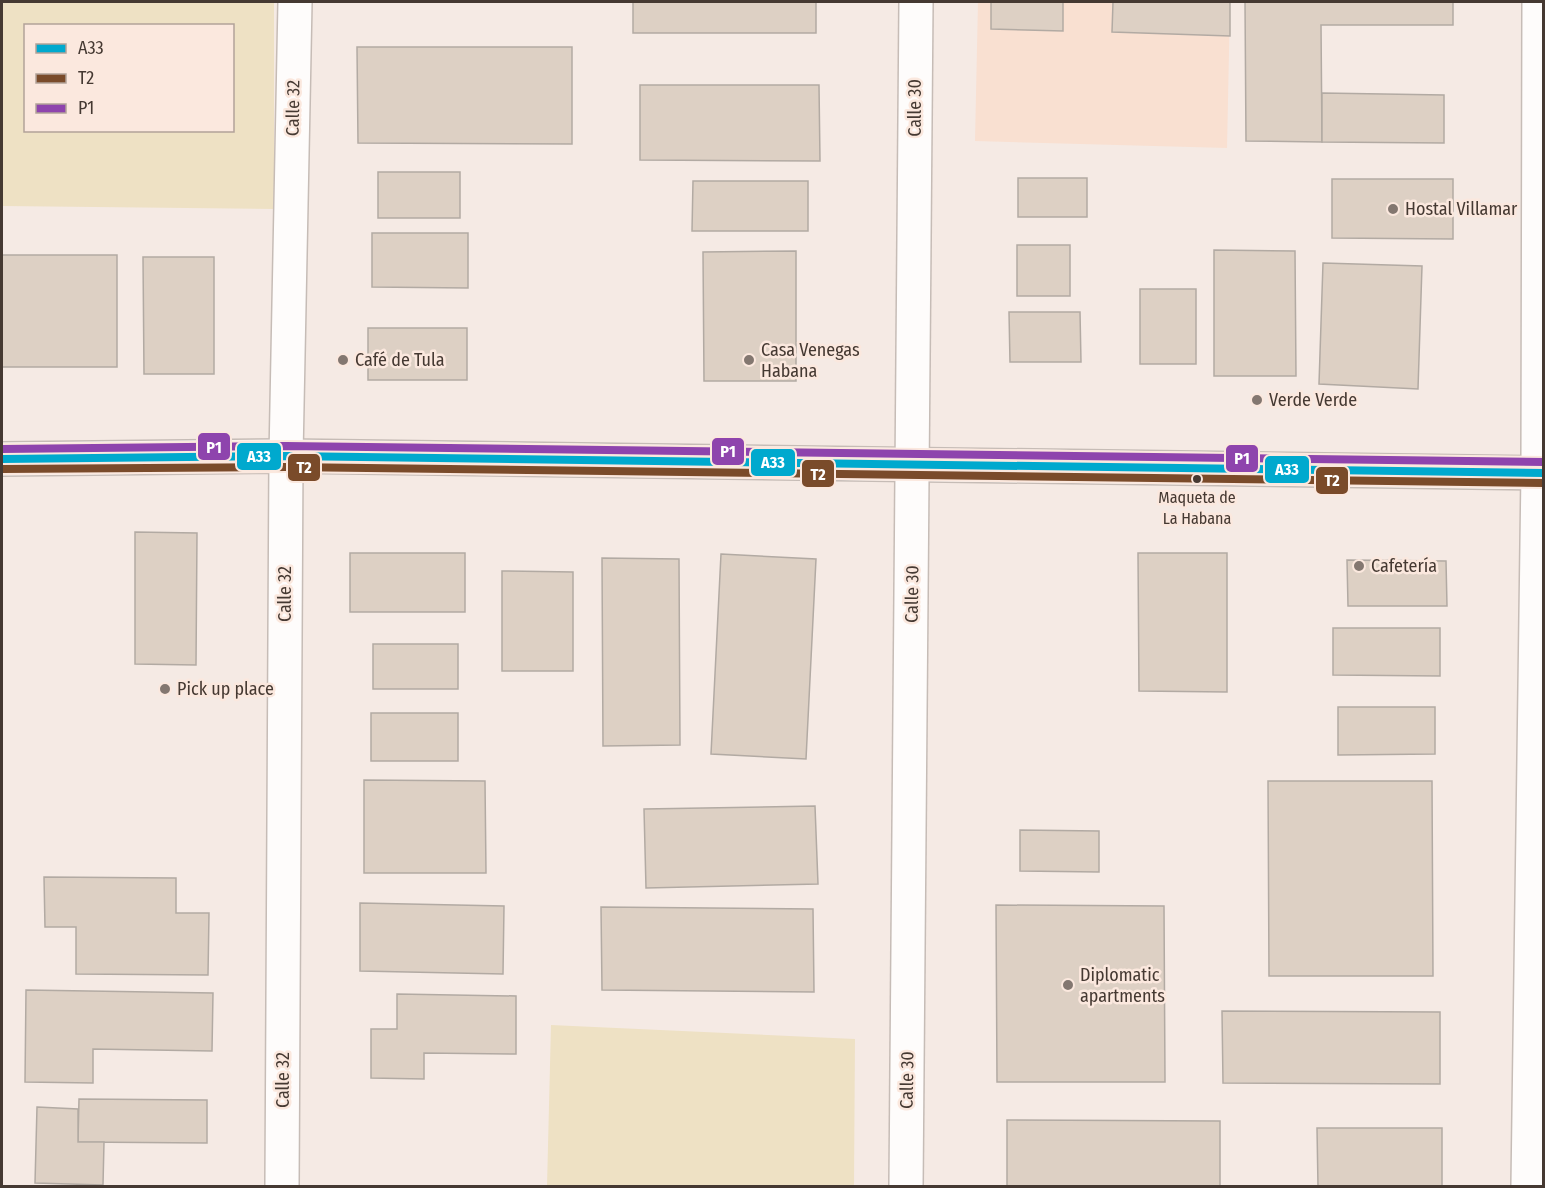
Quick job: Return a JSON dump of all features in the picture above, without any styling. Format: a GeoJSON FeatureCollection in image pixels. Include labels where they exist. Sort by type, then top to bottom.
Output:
{"type":"FeatureCollection","features":[{"type":"Feature","properties":{"kind":"street","name":"Calle 32"},"geometry":{"type":"LineString","coordinates":[[282,1186],[286,456],[295,2]]}},
{"type":"Feature","properties":{"kind":"street","name":"Calle 30"},"geometry":{"type":"LineString","coordinates":[[906,1186],[916,2]]}},
{"type":"Feature","properties":{"kind":"street"},"geometry":{"type":"LineString","coordinates":[[1528,1186],[1541,473],[1539,2]]}},
{"type":"Feature","properties":{"kind":"street"},"geometry":{"type":"LineString","coordinates":[[2,459],[286,456],[1541,473]]}},
{"type":"Feature","properties":{"kind":"shaded area"},"geometry":{"type":"Polygon","coordinates":[[[2,2],[274,2],[274,209],[2,206],[2,2]]]}},
{"type":"Feature","properties":{"kind":"shaded area"},"geometry":{"type":"Polygon","coordinates":[[[978,2],[1230,2],[1227,148],[975,141],[978,2]]]}},
{"type":"Feature","properties":{"kind":"shaded area"},"geometry":{"type":"Polygon","coordinates":[[[551,1025],[855,1039],[854,1186],[547,1186],[551,1025]]]}},
{"type":"Feature","properties":{"kind":"building"},"geometry":{"type":"Polygon","coordinates":[[[633,2],[816,2],[816,33],[633,33],[633,2]]]}},
{"type":"Feature","properties":{"kind":"building"},"geometry":{"type":"Polygon","coordinates":[[[991,2],[1063,2],[1063,31],[991,29],[991,2]]]}},
{"type":"Feature","properties":{"kind":"building"},"geometry":{"type":"Polygon","coordinates":[[[1113,2],[1230,2],[1230,36],[1112,32],[1113,2]]]}},
{"type":"Feature","properties":{"kind":"building"},"geometry":{"type":"Polygon","coordinates":[[[1245,2],[1453,2],[1453,25],[1321,25],[1322,142],[1246,141],[1245,2]]]}},
{"type":"Feature","properties":{"kind":"building"},"geometry":{"type":"Polygon","coordinates":[[[357,47],[572,47],[572,144],[358,143],[357,47]]]}},
{"type":"Feature","properties":{"kind":"building"},"geometry":{"type":"Polygon","coordinates":[[[640,85],[819,85],[820,161],[640,160],[640,85]]]}},
{"type":"Feature","properties":{"kind":"building"},"geometry":{"type":"Polygon","coordinates":[[[1322,93],[1444,95],[1444,143],[1322,142],[1322,93]]]}},
{"type":"Feature","properties":{"kind":"building"},"geometry":{"type":"Polygon","coordinates":[[[378,172],[460,172],[460,218],[378,218],[378,172]]]}},
{"type":"Feature","properties":{"kind":"building"},"geometry":{"type":"Polygon","coordinates":[[[1018,178],[1087,178],[1087,217],[1018,217],[1018,178]]]}},
{"type":"Feature","properties":{"kind":"building","name":"Hostal Villamar"},"geometry":{"type":"Polygon","coordinates":[[[1332,179],[1453,179],[1453,239],[1332,238],[1332,179]]]}},
{"type":"Feature","properties":{"kind":"building"},"geometry":{"type":"Polygon","coordinates":[[[693,181],[808,181],[808,231],[692,231],[693,181]]]}},
{"type":"Feature","properties":{"kind":"building"},"geometry":{"type":"Polygon","coordinates":[[[372,233],[468,233],[468,288],[372,287],[372,233]]]}},
{"type":"Feature","properties":{"kind":"building"},"geometry":{"type":"Polygon","coordinates":[[[1017,245],[1070,245],[1070,296],[1017,296],[1017,245]]]}},
{"type":"Feature","properties":{"kind":"building"},"geometry":{"type":"Polygon","coordinates":[[[1214,250],[1295,251],[1296,376],[1214,376],[1214,250]]]}},
{"type":"Feature","properties":{"kind":"building"},"geometry":{"type":"Polygon","coordinates":[[[796,251],[796,381],[704,381],[703,252],[796,251]]]}},
{"type":"Feature","properties":{"kind":"building"},"geometry":{"type":"Polygon","coordinates":[[[2,255],[117,255],[117,367],[2,367],[2,255]]]}},
{"type":"Feature","properties":{"kind":"building"},"geometry":{"type":"Polygon","coordinates":[[[143,257],[214,257],[214,374],[144,374],[143,257]]]}},
{"type":"Feature","properties":{"kind":"building"},"geometry":{"type":"Polygon","coordinates":[[[1323,263],[1422,266],[1418,389],[1319,384],[1323,263]]]}},
{"type":"Feature","properties":{"kind":"building"},"geometry":{"type":"Polygon","coordinates":[[[1140,289],[1196,289],[1196,364],[1140,364],[1140,289]]]}},
{"type":"Feature","properties":{"kind":"building"},"geometry":{"type":"Polygon","coordinates":[[[1009,312],[1080,312],[1081,362],[1010,362],[1009,312]]]}},
{"type":"Feature","properties":{"kind":"building"},"geometry":{"type":"Polygon","coordinates":[[[368,328],[467,328],[467,380],[368,380],[368,328]]]}},
{"type":"Feature","properties":{"kind":"building"},"geometry":{"type":"Polygon","coordinates":[[[135,532],[197,533],[196,665],[135,664],[135,532]]]}},
{"type":"Feature","properties":{"kind":"building"},"geometry":{"type":"Polygon","coordinates":[[[350,553],[465,553],[465,612],[350,612],[350,553]]]}},
{"type":"Feature","properties":{"kind":"building"},"geometry":{"type":"Polygon","coordinates":[[[1138,553],[1227,553],[1227,692],[1139,691],[1138,553]]]}},
{"type":"Feature","properties":{"kind":"building"},"geometry":{"type":"Polygon","coordinates":[[[721,554],[816,559],[806,759],[711,754],[721,554]]]}},
{"type":"Feature","properties":{"kind":"building"},"geometry":{"type":"Polygon","coordinates":[[[602,558],[679,559],[680,745],[603,746],[602,558]]]}},
{"type":"Feature","properties":{"kind":"building"},"geometry":{"type":"Polygon","coordinates":[[[1347,560],[1446,561],[1447,606],[1348,606],[1347,560]]]}},
{"type":"Feature","properties":{"kind":"building"},"geometry":{"type":"Polygon","coordinates":[[[502,571],[573,572],[573,671],[502,671],[502,571]]]}},
{"type":"Feature","properties":{"kind":"building"},"geometry":{"type":"Polygon","coordinates":[[[1333,628],[1440,628],[1440,676],[1333,675],[1333,628]]]}},
{"type":"Feature","properties":{"kind":"building"},"geometry":{"type":"Polygon","coordinates":[[[373,644],[458,644],[458,689],[373,689],[373,644]]]}},
{"type":"Feature","properties":{"kind":"building"},"geometry":{"type":"Polygon","coordinates":[[[1338,707],[1435,707],[1435,754],[1338,755],[1338,707]]]}},
{"type":"Feature","properties":{"kind":"building"},"geometry":{"type":"Polygon","coordinates":[[[371,713],[458,713],[458,761],[371,761],[371,713]]]}},
{"type":"Feature","properties":{"kind":"building"},"geometry":{"type":"Polygon","coordinates":[[[364,780],[485,781],[486,873],[364,873],[364,780]]]}},
{"type":"Feature","properties":{"kind":"building"},"geometry":{"type":"Polygon","coordinates":[[[1268,781],[1432,781],[1433,976],[1269,976],[1268,781]]]}},
{"type":"Feature","properties":{"kind":"building"},"geometry":{"type":"Polygon","coordinates":[[[815,806],[818,884],[646,888],[644,809],[815,806]]]}},
{"type":"Feature","properties":{"kind":"building"},"geometry":{"type":"Polygon","coordinates":[[[1020,830],[1099,831],[1099,872],[1020,871],[1020,830]]]}},
{"type":"Feature","properties":{"kind":"building"},"geometry":{"type":"Polygon","coordinates":[[[44,877],[176,878],[176,913],[209,913],[208,975],[76,974],[76,927],[45,927],[44,877]]]}},
{"type":"Feature","properties":{"kind":"building"},"geometry":{"type":"Polygon","coordinates":[[[360,903],[504,906],[503,974],[360,971],[360,903]]]}},
{"type":"Feature","properties":{"kind":"building"},"geometry":{"type":"Polygon","coordinates":[[[996,905],[1164,906],[1165,1082],[997,1082],[996,905]]]}},
{"type":"Feature","properties":{"kind":"building"},"geometry":{"type":"Polygon","coordinates":[[[601,907],[813,909],[814,992],[602,990],[601,907]]]}},
{"type":"Feature","properties":{"kind":"building"},"geometry":{"type":"Polygon","coordinates":[[[26,990],[213,993],[212,1051],[93,1049],[93,1083],[25,1082],[26,990]]]}},
{"type":"Feature","properties":{"kind":"building"},"geometry":{"type":"Polygon","coordinates":[[[397,994],[516,996],[516,1054],[424,1053],[424,1079],[371,1078],[371,1029],[397,1029],[397,994]]]}},
{"type":"Feature","properties":{"kind":"building"},"geometry":{"type":"Polygon","coordinates":[[[1222,1011],[1440,1012],[1440,1084],[1223,1083],[1222,1011]]]}},
{"type":"Feature","properties":{"kind":"building"},"geometry":{"type":"Polygon","coordinates":[[[79,1099],[207,1100],[207,1143],[78,1142],[79,1099]]]}},
{"type":"Feature","properties":{"kind":"building"},"geometry":{"type":"Polygon","coordinates":[[[37,1107],[78,1109],[78,1142],[104,1142],[103,1185],[35,1183],[37,1107]]]}},
{"type":"Feature","properties":{"kind":"building"},"geometry":{"type":"Polygon","coordinates":[[[1007,1120],[1220,1121],[1220,1186],[1007,1186],[1007,1120]]]}},
{"type":"Feature","properties":{"kind":"building"},"geometry":{"type":"Polygon","coordinates":[[[1317,1128],[1442,1128],[1442,1186],[1318,1186],[1317,1128]]]}},
{"type":"Feature","properties":{"kind":"transit line","name":"P1"},"geometry":{"type":"LineString","coordinates":[[2,449],[286,446],[1544,462]]}},
{"type":"Feature","properties":{"kind":"transit line","name":"A33"},"geometry":{"type":"LineString","coordinates":[[2,459],[286,456],[1544,473]]}},
{"type":"Feature","properties":{"kind":"transit line","name":"T2"},"geometry":{"type":"LineString","coordinates":[[2,469],[286,467],[1544,483]]}},
{"type":"Feature","properties":{"kind":"place","name":"Hostal Villamar"},"geometry":{"type":"Point","coordinates":[1393,209]}},
{"type":"Feature","properties":{"kind":"place","name":"Café de Tula"},"geometry":{"type":"Point","coordinates":[343,360]}},
{"type":"Feature","properties":{"kind":"place","name":"Casa Venegas Habana"},"geometry":{"type":"Point","coordinates":[749,360]}},
{"type":"Feature","properties":{"kind":"place","name":"Verde Verde"},"geometry":{"type":"Point","coordinates":[1257,400]}},
{"type":"Feature","properties":{"kind":"place","name":"Maqueta de La Habana"},"geometry":{"type":"Point","coordinates":[1197,479]}},
{"type":"Feature","properties":{"kind":"place","name":"Cafetería"},"geometry":{"type":"Point","coordinates":[1359,566]}},
{"type":"Feature","properties":{"kind":"place","name":"Pick up place"},"geometry":{"type":"Point","coordinates":[165,689]}},
{"type":"Feature","properties":{"kind":"place","name":"Diplomatic apartments"},"geometry":{"type":"Point","coordinates":[1068,985]}}]}
